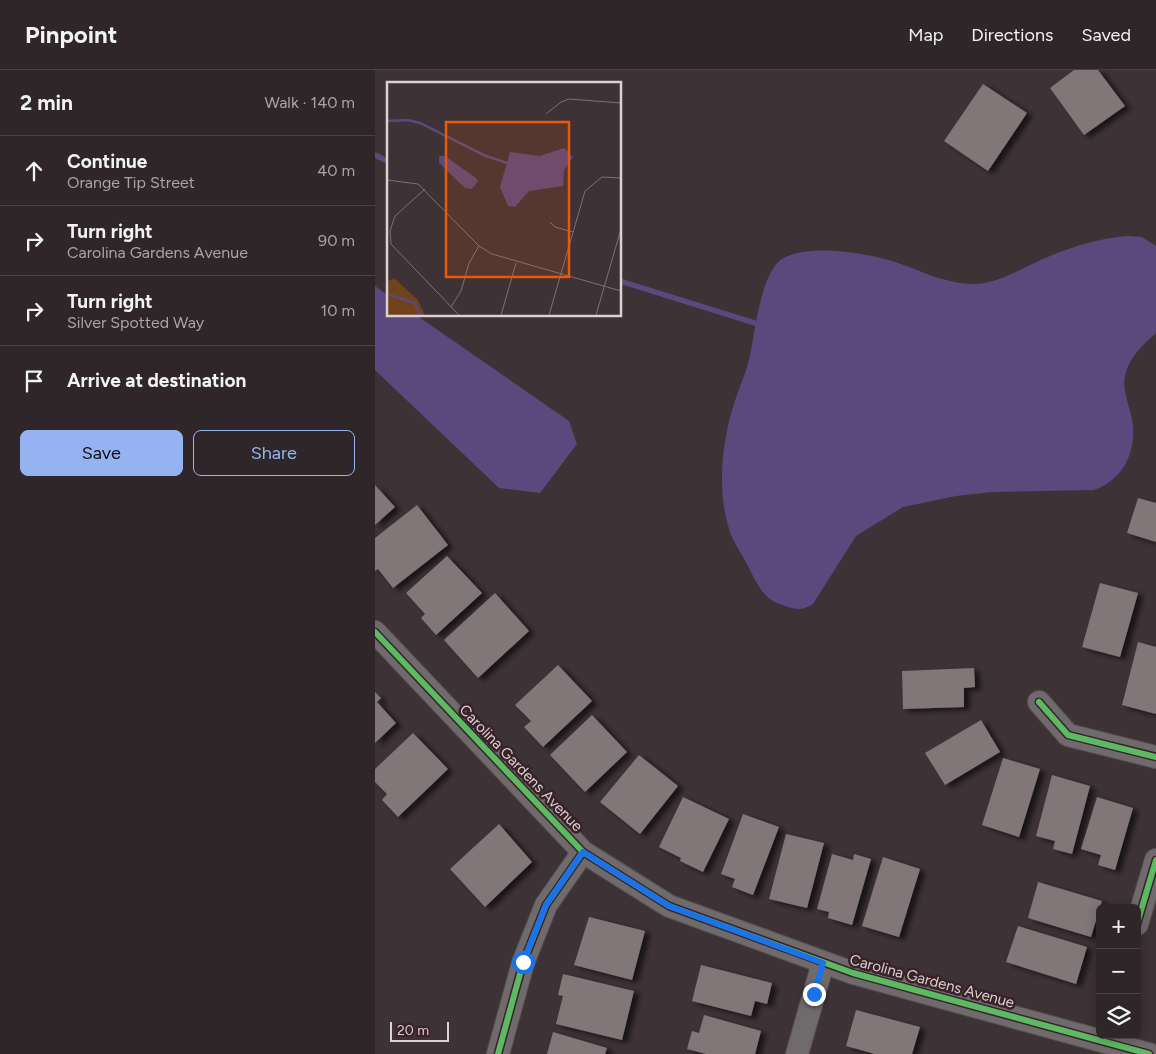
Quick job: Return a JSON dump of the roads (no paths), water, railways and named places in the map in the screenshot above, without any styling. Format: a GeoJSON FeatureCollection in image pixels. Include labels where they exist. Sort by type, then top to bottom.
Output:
{"type":"FeatureCollection","features":[{"type":"Feature","properties":{"kind":"street","name":"Carolina Gardens Avenue"},"geometry":{"type":"LineString","coordinates":[[375,632],[583,852],[669,906],[823,963],[1103,1043],[1149,1054]]}},
{"type":"Feature","properties":{"kind":"street"},"geometry":{"type":"LineString","coordinates":[[1039,702],[1068,734],[1156,757]]}},
{"type":"Feature","properties":{"kind":"street"},"geometry":{"type":"LineString","coordinates":[[498,1054],[523,962],[546,905],[583,852]]}},
{"type":"Feature","properties":{"kind":"street"},"geometry":{"type":"LineString","coordinates":[[1141,911],[1156,860]]}},
{"type":"Feature","properties":{"kind":"street"},"geometry":{"type":"LineString","coordinates":[[797,1054],[823,963]]}},
{"type":"Feature","properties":{"kind":"waterway"},"geometry":{"type":"LineString","coordinates":[[375,155],[387,161]]}},
{"type":"Feature","properties":{"kind":"waterway"},"geometry":{"type":"LineString","coordinates":[[621,281],[764,326]]}}]}
